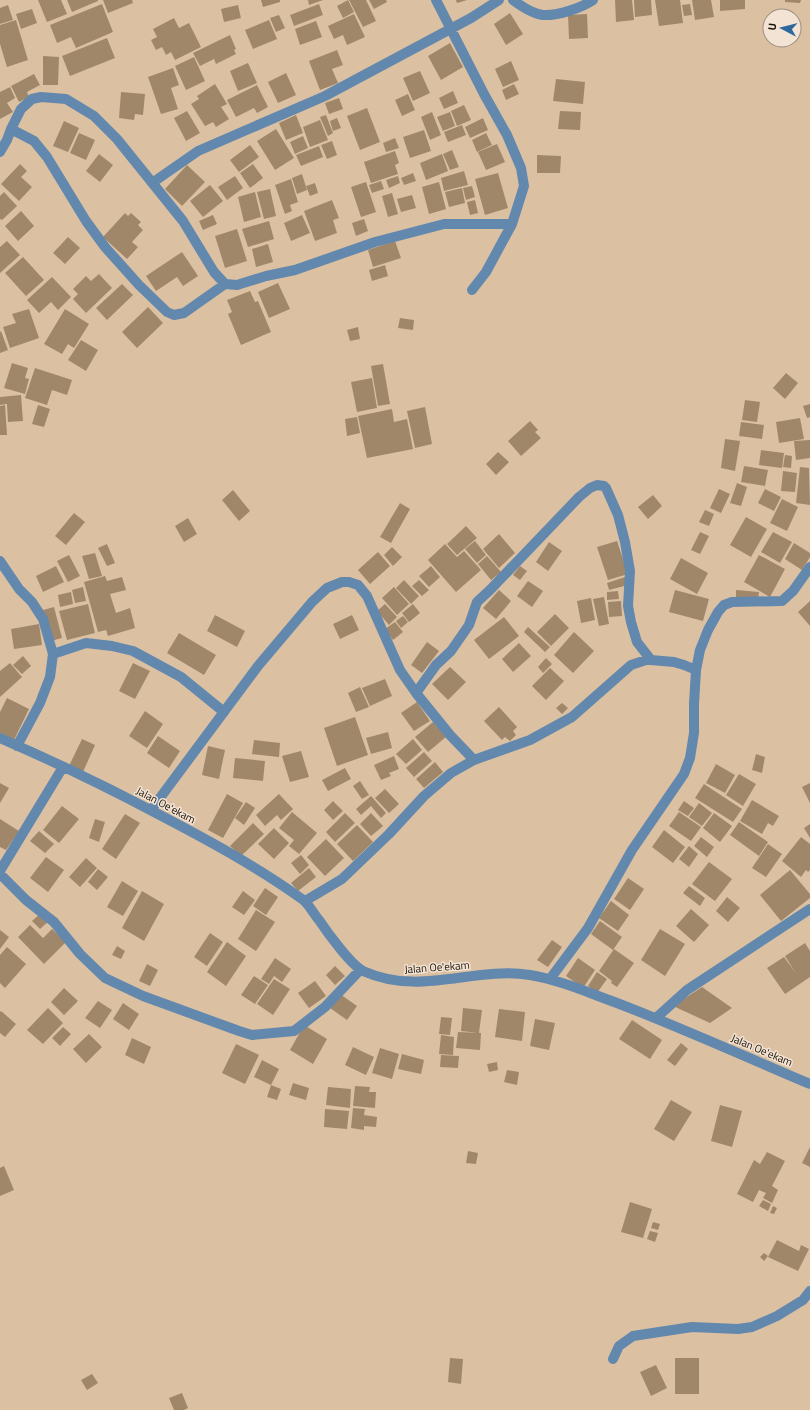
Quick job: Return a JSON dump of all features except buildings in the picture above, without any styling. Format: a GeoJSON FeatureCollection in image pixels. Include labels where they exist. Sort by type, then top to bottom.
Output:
{"type":"FeatureCollection","features":[{"type":"Feature","properties":{"kind":"street"},"geometry":{"type":"LineString","coordinates":[[436,0],[484,94],[508,135],[521,168],[524,186],[512,224],[486,272],[472,290]]}},
{"type":"Feature","properties":{"kind":"street"},"geometry":{"type":"LineString","coordinates":[[152,183],[198,151],[325,96],[472,18],[499,0]]}},
{"type":"Feature","properties":{"kind":"street"},"geometry":{"type":"LineString","coordinates":[[513,0],[533,12],[543,15],[581,8],[593,0]]}},
{"type":"Feature","properties":{"kind":"street"},"geometry":{"type":"LineString","coordinates":[[0,152],[21,109],[32,99],[41,97],[66,99],[94,116],[117,140],[183,221],[214,272],[225,284]]}},
{"type":"Feature","properties":{"kind":"street"},"geometry":{"type":"LineString","coordinates":[[11,129],[34,141],[47,156],[86,222],[105,247],[143,289],[167,312],[174,315],[184,312],[225,284],[237,285],[266,276],[295,270],[375,242],[444,224],[512,224]]}},
{"type":"Feature","properties":{"kind":"street"},"geometry":{"type":"LineString","coordinates":[[416,693],[436,665],[451,651],[469,625],[476,602],[490,590],[573,503],[590,488],[597,485],[604,486],[606,488],[618,515],[630,571],[628,606],[631,622],[637,642],[651,660]]}},
{"type":"Feature","properties":{"kind":"street"},"geometry":{"type":"LineString","coordinates":[[0,560],[19,589],[32,602],[43,619],[53,654],[50,677],[40,703],[17,746]]}},
{"type":"Feature","properties":{"kind":"street"},"geometry":{"type":"LineString","coordinates":[[550,979],[588,928],[632,850],[684,774],[690,758],[694,733],[696,670],[700,650],[708,630],[718,612],[724,604],[732,602],[782,601],[793,591],[810,567]]}},
{"type":"Feature","properties":{"kind":"street"},"geometry":{"type":"LineString","coordinates":[[151,810],[258,666],[312,602],[327,588],[342,582],[358,584],[367,596],[400,670],[416,693],[450,735],[474,760]]}},
{"type":"Feature","properties":{"kind":"street"},"geometry":{"type":"LineString","coordinates":[[53,654],[86,643],[112,646],[133,651],[182,677],[224,712]]}},
{"type":"Feature","properties":{"kind":"street"},"geometry":{"type":"LineString","coordinates":[[305,901],[342,879],[384,839],[424,796],[451,773],[474,760],[530,740],[572,717],[631,665],[642,661],[651,660],[674,662],[696,670]]}},
{"type":"Feature","properties":{"kind":"street","name":"Jalan Oe'ekam"},"geometry":{"type":"LineString","coordinates":[[0,738],[106,787],[151,810],[190,830],[266,874],[305,901],[322,925],[360,970],[379,977],[400,982],[433,981],[502,974],[528,975],[550,979],[656,1018],[810,1084]]}},
{"type":"Feature","properties":{"kind":"street"},"geometry":{"type":"LineString","coordinates":[[0,871],[63,767]]}},
{"type":"Feature","properties":{"kind":"street"},"geometry":{"type":"LineString","coordinates":[[0,874],[26,900],[54,922],[80,954],[105,978],[143,996],[252,1035],[294,1031],[325,1007],[360,970]]}},
{"type":"Feature","properties":{"kind":"street"},"geometry":{"type":"LineString","coordinates":[[656,1018],[687,990],[810,909]]}},
{"type":"Feature","properties":{"kind":"street"},"geometry":{"type":"LineString","coordinates":[[612,1358],[619,1346],[633,1336],[692,1327],[738,1329],[752,1327],[777,1316],[803,1300],[810,1291]]}}]}
